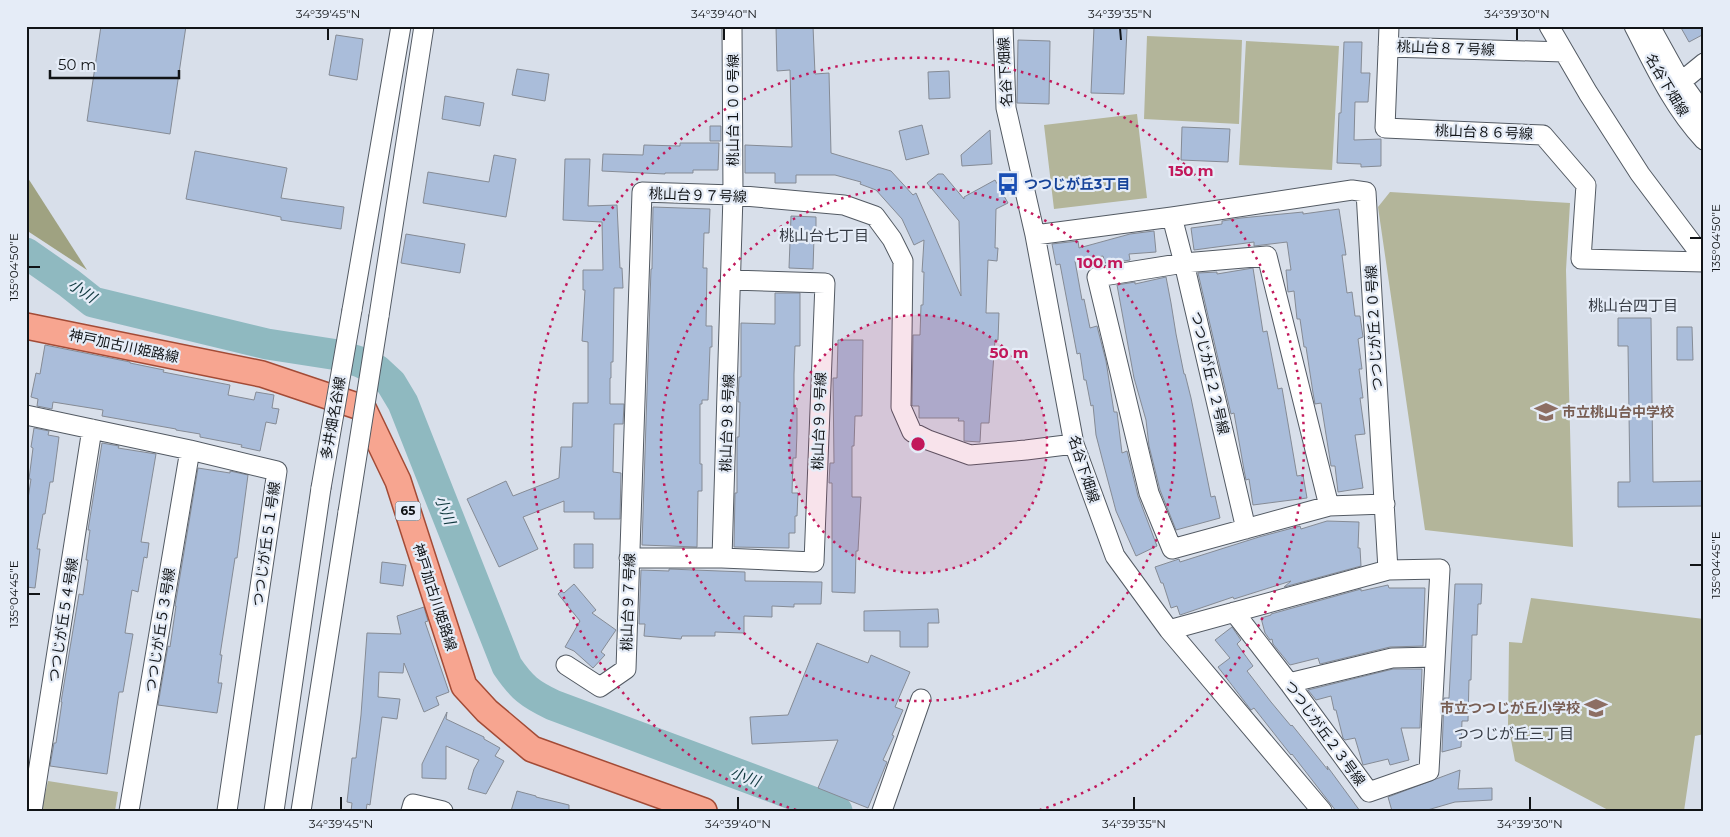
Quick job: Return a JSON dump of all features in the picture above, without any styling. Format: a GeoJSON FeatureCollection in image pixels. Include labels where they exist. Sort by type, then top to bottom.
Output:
{"type":"FeatureCollection","features":[{"type":"Feature","properties":{"kind":"main road","name":"神戸加古川姫路線"},"geometry":{"type":"LineString","coordinates":[[26,326],[262,374],[363,408],[398,481],[464,686],[487,711],[532,748],[704,811]]}},
{"type":"Feature","properties":{"kind":"street","name":"多井畑名谷線"},"geometry":{"type":"LineString","coordinates":[[274,811],[321,488],[401,26]]}},
{"type":"Feature","properties":{"kind":"street","name":"多井畑名谷線"},"geometry":{"type":"LineString","coordinates":[[301,811],[424,26]]}},
{"type":"Feature","properties":{"kind":"street","name":"桃山台１００号線"},"geometry":{"type":"LineString","coordinates":[[732,26],[733,195]]}},
{"type":"Feature","properties":{"kind":"street","name":"名谷下畑線"},"geometry":{"type":"LineString","coordinates":[[1003,26],[1006,108],[1035,235],[1074,444],[1115,556],[1169,630],[1322,811]]}},
{"type":"Feature","properties":{"kind":"street","name":"桃山台８６号線"},"geometry":{"type":"LineString","coordinates":[[1390,26],[1385,128],[1543,135],[1586,185],[1581,259],[1704,260]]}},
{"type":"Feature","properties":{"kind":"street","name":"桃山台８６号線"},"geometry":{"type":"LineString","coordinates":[[1548,26],[1640,174],[1704,260]]}},
{"type":"Feature","properties":{"kind":"street","name":"名谷下畑線"},"geometry":{"type":"LineString","coordinates":[[1634,26],[1675,87],[1704,114]]}},
{"type":"Feature","properties":{"kind":"street","name":"名谷下畑線"},"geometry":{"type":"LineString","coordinates":[[1650,26],[1695,130],[1704,140]]}},
{"type":"Feature","properties":{"kind":"street","name":"桃山台８７号線"},"geometry":{"type":"LineString","coordinates":[[1388,46],[1564,52]]}},
{"type":"Feature","properties":{"kind":"street"},"geometry":{"type":"LineString","coordinates":[[1675,87],[1704,63]]}},
{"type":"Feature","properties":{"kind":"street","name":"つつじが丘２０号線"},"geometry":{"type":"LineString","coordinates":[[1035,235],[1352,190],[1366,192],[1388,570]]}},
{"type":"Feature","properties":{"kind":"street","name":"桃山台９７号線"},"geometry":{"type":"LineString","coordinates":[[566,665],[600,688],[626,669],[642,192],[733,195],[844,204],[875,216],[892,239],[903,261],[900,407],[912,432],[928,440],[970,455],[1074,444]]}},
{"type":"Feature","properties":{"kind":"street","name":"桃山台９８号線"},"geometry":{"type":"LineString","coordinates":[[722,558],[733,195]]}},
{"type":"Feature","properties":{"kind":"street","name":"つつじが丘２２号線"},"geometry":{"type":"LineString","coordinates":[[1172,217],[1246,529]]}},
{"type":"Feature","properties":{"kind":"street"},"geometry":{"type":"LineString","coordinates":[[1328,506],[1267,256],[1184,263],[1097,277],[1148,492],[1172,549],[1328,506],[1385,504]]}},
{"type":"Feature","properties":{"kind":"street","name":"桃山台９９号線"},"geometry":{"type":"LineString","coordinates":[[722,558],[814,562],[825,283],[731,280]]}},
{"type":"Feature","properties":{"kind":"street","name":"つつじが丘５１号線"},"geometry":{"type":"LineString","coordinates":[[26,415],[190,450],[277,471],[227,811]]}},
{"type":"Feature","properties":{"kind":"street","name":"つつじが丘５４号線"},"geometry":{"type":"LineString","coordinates":[[32,811],[92,429]]}},
{"type":"Feature","properties":{"kind":"street","name":"つつじが丘５３号線"},"geometry":{"type":"LineString","coordinates":[[129,811],[190,450]]}},
{"type":"Feature","properties":{"kind":"street"},"geometry":{"type":"LineString","coordinates":[[629,558],[722,558]]}},
{"type":"Feature","properties":{"kind":"street","name":"つつじが丘２３号線"},"geometry":{"type":"LineString","coordinates":[[1234,612],[1369,792],[1429,771],[1440,569],[1388,570]]}},
{"type":"Feature","properties":{"kind":"street"},"geometry":{"type":"LineString","coordinates":[[1169,630],[1388,570]]}},
{"type":"Feature","properties":{"kind":"street"},"geometry":{"type":"LineString","coordinates":[[1289,683],[1392,658],[1435,657]]}},
{"type":"Feature","properties":{"kind":"street"},"geometry":{"type":"LineString","coordinates":[[882,811],[921,699]]}},
{"type":"Feature","properties":{"kind":"street"},"geometry":{"type":"LineString","coordinates":[[412,811],[413,804],[443,811]]}},
{"type":"Feature","properties":{"kind":"green space"},"geometry":{"type":"Polygon","coordinates":[[[1147,36],[1242,40],[1239,124],[1144,119],[1147,36]]]}},
{"type":"Feature","properties":{"kind":"green space"},"geometry":{"type":"Polygon","coordinates":[[[1246,41],[1339,46],[1332,170],[1239,165],[1246,41]]]}},
{"type":"Feature","properties":{"kind":"green space"},"geometry":{"type":"Polygon","coordinates":[[[1137,114],[1147,198],[1054,209],[1044,125],[1137,114]]]}},
{"type":"Feature","properties":{"kind":"green space"},"geometry":{"type":"Polygon","coordinates":[[[26,175],[87,270],[26,230],[26,175]]]}},
{"type":"Feature","properties":{"kind":"green space"},"geometry":{"type":"Polygon","coordinates":[[[1390,192],[1570,203],[1566,270],[1573,547],[1425,530],[1378,207],[1390,192]]]}},
{"type":"Feature","properties":{"kind":"green space","name":"市立つつじが丘小学校"},"geometry":{"type":"Polygon","coordinates":[[[1531,598],[1704,619],[1704,734],[1695,736],[1684,811],[1610,811],[1515,761],[1508,724],[1509,642],[1522,643],[1531,598]]]}},
{"type":"Feature","properties":{"kind":"green space"},"geometry":{"type":"Polygon","coordinates":[[[48,781],[118,792],[115,811],[41,811],[48,781]]]}},
{"type":"Feature","properties":{"kind":"building"},"geometry":{"type":"Polygon","coordinates":[[[101,26],[186,26],[170,134],[87,121],[101,26]]]}},
{"type":"Feature","properties":{"kind":"building"},"geometry":{"type":"Polygon","coordinates":[[[776,26],[813,26],[815,74],[829,73],[831,153],[891,171],[913,195],[916,193],[961,296],[959,221],[927,183],[938,174],[943,174],[964,199],[964,197],[995,180],[1008,203],[996,209],[995,248],[998,248],[997,261],[988,260],[986,313],[999,313],[998,340],[995,340],[989,423],[981,423],[980,442],[964,441],[964,421],[958,421],[959,418],[919,418],[919,406],[912,405],[913,335],[920,335],[921,305],[923,305],[924,272],[922,272],[924,240],[914,245],[902,219],[876,190],[860,184],[861,182],[835,175],[796,175],[796,183],[775,183],[775,173],[745,173],[745,145],[792,147],[790,70],[777,71],[776,26]]]}},
{"type":"Feature","properties":{"kind":"building"},"geometry":{"type":"Polygon","coordinates":[[[1680,26],[1704,26],[1704,34],[1689,42],[1680,26]]]}},
{"type":"Feature","properties":{"kind":"building"},"geometry":{"type":"Polygon","coordinates":[[[1094,27],[1127,29],[1124,94],[1091,93],[1094,27]]]}},
{"type":"Feature","properties":{"kind":"building"},"geometry":{"type":"Polygon","coordinates":[[[336,35],[363,39],[357,80],[329,75],[336,35]]]}},
{"type":"Feature","properties":{"kind":"building"},"geometry":{"type":"Polygon","coordinates":[[[1018,40],[1050,41],[1049,104],[1017,103],[1018,40]]]}},
{"type":"Feature","properties":{"kind":"building"},"geometry":{"type":"Polygon","coordinates":[[[1344,42],[1362,42],[1361,73],[1370,73],[1368,102],[1355,102],[1354,140],[1381,139],[1381,166],[1361,167],[1361,164],[1337,163],[1344,42]]]}},
{"type":"Feature","properties":{"kind":"building"},"geometry":{"type":"Polygon","coordinates":[[[517,69],[549,74],[545,101],[512,95],[517,69]]]}},
{"type":"Feature","properties":{"kind":"building"},"geometry":{"type":"Polygon","coordinates":[[[949,71],[950,98],[929,99],[928,72],[949,71]]]}},
{"type":"Feature","properties":{"kind":"building"},"geometry":{"type":"Polygon","coordinates":[[[445,96],[484,103],[480,126],[442,119],[445,96]]]}},
{"type":"Feature","properties":{"kind":"building"},"geometry":{"type":"Polygon","coordinates":[[[922,125],[929,154],[906,160],[899,131],[922,125]]]}},
{"type":"Feature","properties":{"kind":"building"},"geometry":{"type":"Polygon","coordinates":[[[710,126],[721,126],[721,141],[710,141],[710,126]]]}},
{"type":"Feature","properties":{"kind":"building"},"geometry":{"type":"Polygon","coordinates":[[[1182,127],[1230,129],[1228,162],[1181,160],[1182,127]]]}},
{"type":"Feature","properties":{"kind":"building"},"geometry":{"type":"Polygon","coordinates":[[[990,130],[992,164],[962,166],[961,155],[990,130]]]}},
{"type":"Feature","properties":{"kind":"building"},"geometry":{"type":"Polygon","coordinates":[[[680,143],[719,143],[718,170],[693,170],[693,173],[665,174],[602,171],[603,154],[643,155],[644,145],[680,146],[680,143]]]}},
{"type":"Feature","properties":{"kind":"building"},"geometry":{"type":"Polygon","coordinates":[[[195,151],[287,168],[281,198],[344,207],[341,229],[281,220],[281,217],[186,199],[195,151]]]}},
{"type":"Feature","properties":{"kind":"building"},"geometry":{"type":"Polygon","coordinates":[[[494,155],[516,159],[506,217],[423,203],[428,172],[489,182],[494,155]]]}},
{"type":"Feature","properties":{"kind":"building"},"geometry":{"type":"Polygon","coordinates":[[[565,159],[590,159],[588,206],[617,205],[620,268],[622,268],[623,288],[614,288],[613,362],[611,362],[610,404],[624,404],[623,424],[614,424],[613,472],[621,473],[620,519],[594,519],[594,512],[564,512],[564,501],[523,517],[538,549],[499,567],[467,499],[506,481],[513,496],[559,478],[561,447],[572,447],[573,403],[588,403],[588,342],[582,341],[585,290],[583,290],[583,270],[603,270],[602,222],[563,220],[565,159]]]}},
{"type":"Feature","properties":{"kind":"building"},"geometry":{"type":"Polygon","coordinates":[[[653,207],[710,209],[709,233],[704,233],[703,268],[707,268],[706,326],[712,326],[712,347],[710,347],[708,400],[702,400],[702,404],[700,404],[702,491],[698,491],[697,547],[642,545],[653,207]]]}},
{"type":"Feature","properties":{"kind":"building"},"geometry":{"type":"Polygon","coordinates":[[[1339,209],[1346,255],[1342,255],[1347,293],[1352,292],[1355,316],[1360,316],[1363,337],[1358,339],[1362,369],[1359,369],[1363,398],[1360,398],[1365,434],[1355,435],[1363,488],[1338,492],[1335,466],[1331,466],[1321,403],[1315,404],[1306,347],[1304,347],[1300,319],[1297,319],[1294,291],[1288,292],[1286,270],[1291,270],[1287,242],[1254,246],[1254,242],[1194,250],[1191,228],[1222,224],[1222,221],[1241,218],[1303,212],[1303,214],[1339,209]]]}},
{"type":"Feature","properties":{"kind":"building"},"geometry":{"type":"Polygon","coordinates":[[[791,216],[816,217],[813,269],[789,268],[791,216]]]}},
{"type":"Feature","properties":{"kind":"building"},"geometry":{"type":"Polygon","coordinates":[[[1154,231],[1156,252],[1129,254],[1130,260],[1112,263],[1112,261],[1105,263],[1103,256],[1075,261],[1082,300],[1084,299],[1090,328],[1097,326],[1106,361],[1114,412],[1117,412],[1122,453],[1127,451],[1138,496],[1157,546],[1136,556],[1116,511],[1096,435],[1093,405],[1091,406],[1086,380],[1084,380],[1080,353],[1077,354],[1060,264],[1056,265],[1052,244],[1078,241],[1079,248],[1130,234],[1154,231]]]}},
{"type":"Feature","properties":{"kind":"building"},"geometry":{"type":"Polygon","coordinates":[[[406,234],[465,244],[460,273],[401,263],[406,234]]]}},
{"type":"Feature","properties":{"kind":"building"},"geometry":{"type":"Polygon","coordinates":[[[1253,268],[1263,332],[1267,331],[1278,389],[1282,388],[1297,476],[1303,475],[1307,498],[1253,505],[1249,479],[1246,480],[1234,413],[1231,414],[1198,273],[1217,272],[1217,274],[1253,268]]]}},
{"type":"Feature","properties":{"kind":"building"},"geometry":{"type":"Polygon","coordinates":[[[1166,277],[1184,374],[1191,398],[1211,497],[1215,496],[1220,518],[1176,530],[1160,490],[1149,446],[1146,420],[1134,378],[1117,285],[1135,282],[1135,284],[1166,277]]]}},
{"type":"Feature","properties":{"kind":"building"},"geometry":{"type":"Polygon","coordinates":[[[775,293],[800,293],[800,346],[795,346],[794,374],[794,408],[797,408],[797,432],[796,458],[793,458],[792,493],[798,493],[795,533],[789,533],[789,548],[734,547],[735,493],[737,493],[737,437],[739,437],[739,377],[741,377],[741,323],[775,324],[775,293]]]}},
{"type":"Feature","properties":{"kind":"building"},"geometry":{"type":"Polygon","coordinates":[[[1618,318],[1651,318],[1653,482],[1704,481],[1704,506],[1618,507],[1618,482],[1630,482],[1628,346],[1618,346],[1618,318]]]}},
{"type":"Feature","properties":{"kind":"building"},"geometry":{"type":"Polygon","coordinates":[[[1677,327],[1692,327],[1693,360],[1677,360],[1677,327]]]}},
{"type":"Feature","properties":{"kind":"building"},"geometry":{"type":"Polygon","coordinates":[[[838,340],[863,340],[862,416],[855,416],[854,446],[852,446],[852,497],[861,497],[858,551],[856,551],[855,593],[832,592],[832,483],[829,483],[830,463],[834,463],[833,378],[837,378],[838,340]]]}},
{"type":"Feature","properties":{"kind":"building"},"geometry":{"type":"Polygon","coordinates":[[[45,345],[230,385],[228,395],[254,400],[256,392],[274,395],[272,408],[279,409],[276,424],[266,422],[260,451],[241,447],[242,445],[200,437],[200,434],[102,416],[103,410],[53,402],[52,409],[37,406],[38,399],[31,397],[36,373],[40,374],[45,345]]]}},
{"type":"Feature","properties":{"kind":"building"},"geometry":{"type":"Polygon","coordinates":[[[34,428],[49,431],[48,435],[59,437],[53,482],[50,482],[37,549],[40,549],[35,588],[26,587],[26,512],[31,479],[29,479],[34,428]]]}},
{"type":"Feature","properties":{"kind":"building"},"geometry":{"type":"Polygon","coordinates":[[[102,443],[119,446],[118,448],[156,454],[141,542],[149,543],[147,558],[144,557],[138,592],[132,590],[125,633],[133,634],[123,692],[119,692],[107,774],[50,766],[54,743],[56,743],[79,594],[83,595],[88,560],[86,560],[90,530],[88,530],[102,443]]]}},
{"type":"Feature","properties":{"kind":"building"},"geometry":{"type":"Polygon","coordinates":[[[198,468],[248,475],[237,558],[235,558],[220,655],[222,655],[218,683],[222,683],[217,713],[158,705],[168,646],[170,647],[198,468]]]}},
{"type":"Feature","properties":{"kind":"building"},"geometry":{"type":"Polygon","coordinates":[[[1327,521],[1359,522],[1358,548],[1360,548],[1361,566],[1284,587],[1291,581],[1234,599],[1233,597],[1180,615],[1177,606],[1171,608],[1163,583],[1161,583],[1155,567],[1179,559],[1180,562],[1300,526],[1301,529],[1327,521]]]}},
{"type":"Feature","properties":{"kind":"building"},"geometry":{"type":"Polygon","coordinates":[[[574,544],[593,544],[593,568],[574,568],[574,544]]]}},
{"type":"Feature","properties":{"kind":"building"},"geometry":{"type":"Polygon","coordinates":[[[382,562],[406,565],[403,586],[380,583],[382,562]]]}},
{"type":"Feature","properties":{"kind":"building"},"geometry":{"type":"Polygon","coordinates":[[[669,569],[745,572],[745,581],[822,582],[821,604],[794,604],[794,607],[772,606],[772,617],[744,616],[744,633],[715,632],[715,636],[682,636],[681,639],[644,636],[645,624],[639,624],[641,570],[669,571],[669,569]]]}},
{"type":"Feature","properties":{"kind":"building"},"geometry":{"type":"Polygon","coordinates":[[[574,584],[596,610],[592,613],[616,630],[601,652],[605,655],[593,668],[574,651],[565,647],[580,621],[558,594],[561,591],[564,593],[574,584]]]}},
{"type":"Feature","properties":{"kind":"building"},"geometry":{"type":"Polygon","coordinates":[[[1455,584],[1482,584],[1481,604],[1478,604],[1477,635],[1472,635],[1468,721],[1462,721],[1461,747],[1442,752],[1444,698],[1449,698],[1455,584]]]}},
{"type":"Feature","properties":{"kind":"building"},"geometry":{"type":"Polygon","coordinates":[[[1388,585],[1389,588],[1425,588],[1423,646],[1390,647],[1320,664],[1318,658],[1290,665],[1273,644],[1272,639],[1270,640],[1265,633],[1261,618],[1271,614],[1361,589],[1361,591],[1388,585]]]}},
{"type":"Feature","properties":{"kind":"building"},"geometry":{"type":"Polygon","coordinates":[[[424,607],[428,621],[425,622],[449,692],[436,697],[439,705],[424,712],[404,663],[403,673],[379,672],[378,697],[400,699],[397,719],[382,717],[370,805],[367,804],[366,811],[351,811],[352,803],[347,802],[352,758],[356,758],[367,633],[401,634],[397,616],[424,607]]]}},
{"type":"Feature","properties":{"kind":"building"},"geometry":{"type":"Polygon","coordinates":[[[938,609],[939,623],[928,623],[928,647],[900,647],[900,631],[864,631],[864,611],[938,609]]]}},
{"type":"Feature","properties":{"kind":"building"},"geometry":{"type":"Polygon","coordinates":[[[1232,627],[1241,640],[1237,644],[1253,666],[1247,671],[1328,770],[1327,766],[1360,811],[1336,811],[1292,754],[1254,708],[1251,710],[1218,667],[1230,658],[1215,640],[1232,627]]]}},
{"type":"Feature","properties":{"kind":"building"},"geometry":{"type":"Polygon","coordinates":[[[817,643],[868,663],[871,655],[910,672],[895,707],[903,710],[883,760],[887,762],[868,808],[818,788],[838,740],[752,744],[750,717],[788,715],[817,643]]]}},
{"type":"Feature","properties":{"kind":"building"},"geometry":{"type":"Polygon","coordinates":[[[1393,669],[1422,669],[1420,728],[1401,728],[1409,760],[1390,765],[1388,759],[1363,765],[1355,738],[1345,740],[1343,738],[1331,696],[1316,700],[1308,690],[1393,669]]]}},
{"type":"Feature","properties":{"kind":"building"},"geometry":{"type":"Polygon","coordinates":[[[447,712],[446,719],[484,737],[484,739],[500,748],[495,756],[504,761],[486,794],[468,789],[479,760],[446,746],[446,779],[422,778],[422,764],[447,712]]]}},
{"type":"Feature","properties":{"kind":"building"},"geometry":{"type":"Polygon","coordinates":[[[1460,770],[1458,789],[1492,788],[1492,800],[1455,802],[1424,811],[1392,811],[1388,797],[1460,770]]]}},
{"type":"Feature","properties":{"kind":"building"},"geometry":{"type":"Polygon","coordinates":[[[517,791],[569,805],[569,811],[511,811],[517,791]]]}},
{"type":"Feature","properties":{"kind":"waterway","name":"小川"},"geometry":{"type":"LineString","coordinates":[[26,253],[93,302],[267,344],[338,355],[377,370],[391,383],[403,403],[507,666],[522,685],[532,694],[553,705],[837,811]]}},
{"type":"Feature","properties":{"kind":"place","name":"つつじが丘3丁目"},"geometry":{"type":"Point","coordinates":[1008,184]}},
{"type":"Feature","properties":{"kind":"place","name":"市立桃山台中学校"},"geometry":{"type":"Point","coordinates":[1546,412]}},
{"type":"Feature","properties":{"kind":"place","name":"市立つつじが丘小学校"},"geometry":{"type":"Point","coordinates":[1596,708]}},
{"type":"Feature","properties":{"kind":"district","name":"桃山台七丁目"},"geometry":{"type":"Point","coordinates":[824,236]}},
{"type":"Feature","properties":{"kind":"district","name":"桃山台四丁目"},"geometry":{"type":"Point","coordinates":[1633,306]}},
{"type":"Feature","properties":{"kind":"district","name":"つつじが丘三丁目"},"geometry":{"type":"Point","coordinates":[1514,734]}}]}
